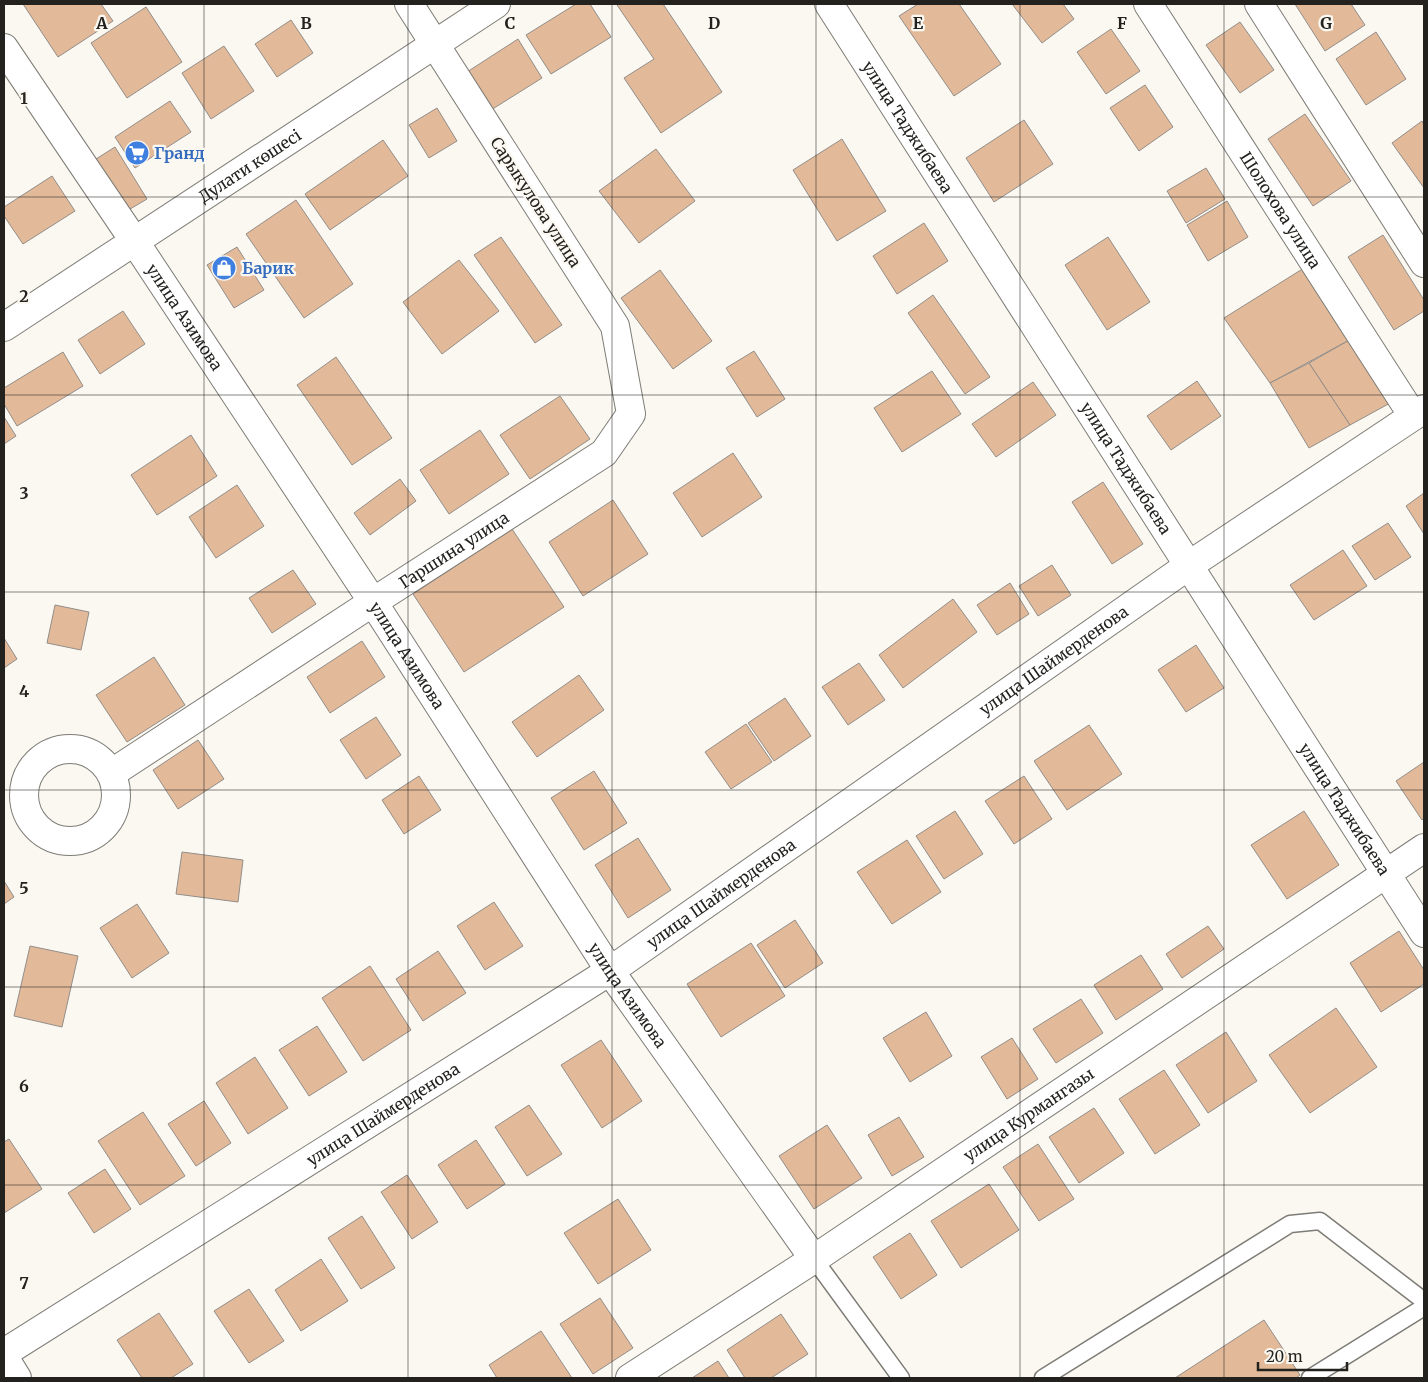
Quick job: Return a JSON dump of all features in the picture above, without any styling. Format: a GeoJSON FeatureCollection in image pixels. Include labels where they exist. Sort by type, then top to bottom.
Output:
{"type":"FeatureCollection","features":[{"type":"Feature","properties":{"kind":"street","name":"Сарыкулова улица"},"geometry":{"type":"LineString","coordinates":[[409,4],[615,326],[631,414]]}},
{"type":"Feature","properties":{"kind":"street","name":"Дулати көшесі"},"geometry":{"type":"LineString","coordinates":[[4,327],[496,4]]}},
{"type":"Feature","properties":{"kind":"street","name":"улица Таджибаева"},"geometry":{"type":"LineString","coordinates":[[829,4],[1424,933]]}},
{"type":"Feature","properties":{"kind":"street","name":"Шолохова улица"},"geometry":{"type":"LineString","coordinates":[[1148,4],[1419,413]]}},
{"type":"Feature","properties":{"kind":"street"},"geometry":{"type":"LineString","coordinates":[[1259,4],[1424,263]]}},
{"type":"Feature","properties":{"kind":"street","name":"улица Азимова"},"geometry":{"type":"LineString","coordinates":[[4,48],[373,602],[610,971],[814,1259]]}},
{"type":"Feature","properties":{"kind":"street","name":"улица Шаймерденова"},"geometry":{"type":"LineString","coordinates":[[4,1353],[610,971],[1188,566],[1419,413]]}},
{"type":"Feature","properties":{"kind":"street","name":"Гаршина улица"},"geometry":{"type":"LineString","coordinates":[[112,773],[604,454],[631,414]]}},
{"type":"Feature","properties":{"kind":"street","name":"улица Курмангазы"},"geometry":{"type":"LineString","coordinates":[[630,1378],[814,1259],[1424,848]]}},
{"type":"Feature","properties":{"kind":"street"},"geometry":{"type":"LineString","coordinates":[[4,1357],[17,1378]]}},
{"type":"Feature","properties":{"kind":"lane"},"geometry":{"type":"LineString","coordinates":[[1043,1378],[1290,1224],[1320,1221],[1424,1301]]}},
{"type":"Feature","properties":{"kind":"lane"},"geometry":{"type":"LineString","coordinates":[[814,1259],[901,1378]]}},
{"type":"Feature","properties":{"kind":"lane"},"geometry":{"type":"LineString","coordinates":[[1310,1378],[1424,1306]]}},
{"type":"Feature","properties":{"kind":"building"},"geometry":{"type":"Polygon","coordinates":[[[23,4],[101,4],[113,21],[58,57],[23,4]]]}},
{"type":"Feature","properties":{"kind":"building"},"geometry":{"type":"Polygon","coordinates":[[[576,4],[590,4],[611,37],[551,74],[526,35],[576,4]]]}},
{"type":"Feature","properties":{"kind":"building"},"geometry":{"type":"Polygon","coordinates":[[[618,4],[663,4],[722,92],[661,133],[624,78],[654,59],[618,4]]]}},
{"type":"Feature","properties":{"kind":"building"},"geometry":{"type":"Polygon","coordinates":[[[918,4],[959,4],[1001,64],[954,96],[899,16],[918,4]]]}},
{"type":"Feature","properties":{"kind":"building"},"geometry":{"type":"Polygon","coordinates":[[[1012,4],[1063,4],[1074,19],[1042,43],[1012,4]]]}},
{"type":"Feature","properties":{"kind":"building"},"geometry":{"type":"Polygon","coordinates":[[[1295,4],[1351,4],[1365,25],[1325,51],[1295,4]]]}},
{"type":"Feature","properties":{"kind":"building"},"geometry":{"type":"Polygon","coordinates":[[[146,7],[182,62],[127,98],[91,43],[146,7]]]}},
{"type":"Feature","properties":{"kind":"building"},"geometry":{"type":"Polygon","coordinates":[[[291,20],[313,53],[277,77],[255,44],[291,20]]]}},
{"type":"Feature","properties":{"kind":"building"},"geometry":{"type":"Polygon","coordinates":[[[1240,22],[1274,70],[1240,93],[1206,45],[1240,22]]]}},
{"type":"Feature","properties":{"kind":"building"},"geometry":{"type":"Polygon","coordinates":[[[1111,29],[1140,71],[1106,94],[1077,52],[1111,29]]]}},
{"type":"Feature","properties":{"kind":"building"},"geometry":{"type":"Polygon","coordinates":[[[1376,32],[1406,79],[1366,105],[1336,59],[1376,32]]]}},
{"type":"Feature","properties":{"kind":"building"},"geometry":{"type":"Polygon","coordinates":[[[518,39],[542,78],[491,110],[467,72],[518,39]]]}},
{"type":"Feature","properties":{"kind":"building"},"geometry":{"type":"Polygon","coordinates":[[[224,46],[254,91],[211,119],[182,73],[224,46]]]}},
{"type":"Feature","properties":{"kind":"building"},"geometry":{"type":"Polygon","coordinates":[[[1145,85],[1173,127],[1139,151],[1110,108],[1145,85]]]}},
{"type":"Feature","properties":{"kind":"building"},"geometry":{"type":"Polygon","coordinates":[[[170,101],[191,132],[135,168],[115,137],[170,101]]]}},
{"type":"Feature","properties":{"kind":"building"},"geometry":{"type":"Polygon","coordinates":[[[437,108],[457,141],[429,158],[409,125],[437,108]]]}},
{"type":"Feature","properties":{"kind":"building"},"geometry":{"type":"Polygon","coordinates":[[[1305,114],[1351,181],[1313,206],[1268,139],[1305,114]]]}},
{"type":"Feature","properties":{"kind":"building"},"geometry":{"type":"Polygon","coordinates":[[[1024,120],[1053,164],[994,202],[966,158],[1024,120]]]}},
{"type":"Feature","properties":{"kind":"building"},"geometry":{"type":"Polygon","coordinates":[[[1422,121],[1424,125],[1424,188],[1392,143],[1422,121]]]}},
{"type":"Feature","properties":{"kind":"building"},"geometry":{"type":"Polygon","coordinates":[[[842,139],[886,211],[837,241],[793,170],[842,139]]]}},
{"type":"Feature","properties":{"kind":"building"},"geometry":{"type":"Polygon","coordinates":[[[383,140],[408,176],[330,230],[305,194],[383,140]]]}},
{"type":"Feature","properties":{"kind":"building"},"geometry":{"type":"Polygon","coordinates":[[[115,147],[147,199],[120,215],[88,164],[115,147]]]}},
{"type":"Feature","properties":{"kind":"building"},"geometry":{"type":"Polygon","coordinates":[[[656,149],[695,201],[639,243],[599,191],[656,149]]]}},
{"type":"Feature","properties":{"kind":"building"},"geometry":{"type":"Polygon","coordinates":[[[1206,168],[1225,199],[1186,223],[1167,191],[1206,168]]]}},
{"type":"Feature","properties":{"kind":"building"},"geometry":{"type":"Polygon","coordinates":[[[52,176],[75,211],[23,244],[4,216],[4,207],[52,176]]]}},
{"type":"Feature","properties":{"kind":"building"},"geometry":{"type":"Polygon","coordinates":[[[296,200],[353,284],[304,318],[246,234],[296,200]]]}},
{"type":"Feature","properties":{"kind":"building"},"geometry":{"type":"Polygon","coordinates":[[[1227,201],[1248,237],[1208,261],[1187,225],[1227,201]]]}},
{"type":"Feature","properties":{"kind":"building"},"geometry":{"type":"Polygon","coordinates":[[[924,223],[948,261],[897,294],[873,256],[924,223]]]}},
{"type":"Feature","properties":{"kind":"building"},"geometry":{"type":"Polygon","coordinates":[[[1383,235],[1424,300],[1424,311],[1394,330],[1348,257],[1383,235]]]}},
{"type":"Feature","properties":{"kind":"building"},"geometry":{"type":"Polygon","coordinates":[[[501,237],[562,325],[535,343],[474,255],[501,237]]]}},
{"type":"Feature","properties":{"kind":"building"},"geometry":{"type":"Polygon","coordinates":[[[1108,237],[1150,302],[1107,330],[1065,265],[1108,237]]]}},
{"type":"Feature","properties":{"kind":"building"},"geometry":{"type":"Polygon","coordinates":[[[237,247],[264,290],[234,308],[207,265],[237,247]]]}},
{"type":"Feature","properties":{"kind":"building"},"geometry":{"type":"Polygon","coordinates":[[[459,260],[499,311],[442,354],[403,302],[459,260]]]}},
{"type":"Feature","properties":{"kind":"building"},"geometry":{"type":"Polygon","coordinates":[[[1304,268],[1353,338],[1270,383],[1224,318],[1304,268]]]}},
{"type":"Feature","properties":{"kind":"building"},"geometry":{"type":"Polygon","coordinates":[[[660,270],[712,341],[673,369],[621,298],[660,270]]]}},
{"type":"Feature","properties":{"kind":"building"},"geometry":{"type":"Polygon","coordinates":[[[933,295],[990,377],[965,394],[908,313],[933,295]]]}},
{"type":"Feature","properties":{"kind":"building"},"geometry":{"type":"Polygon","coordinates":[[[123,311],[145,344],[100,374],[78,340],[123,311]]]}},
{"type":"Feature","properties":{"kind":"building"},"geometry":{"type":"Polygon","coordinates":[[[1353,338],[1392,402],[1350,425],[1309,363],[1353,338]]]}},
{"type":"Feature","properties":{"kind":"building"},"geometry":{"type":"Polygon","coordinates":[[[754,351],[785,399],[757,417],[726,368],[754,351]]]}},
{"type":"Feature","properties":{"kind":"building"},"geometry":{"type":"Polygon","coordinates":[[[63,352],[83,386],[17,426],[4,404],[4,388],[63,352]]]}},
{"type":"Feature","properties":{"kind":"building"},"geometry":{"type":"Polygon","coordinates":[[[336,357],[392,438],[352,465],[297,385],[336,357]]]}},
{"type":"Feature","properties":{"kind":"building"},"geometry":{"type":"Polygon","coordinates":[[[1309,363],[1350,425],[1309,448],[1270,383],[1309,363]]]}},
{"type":"Feature","properties":{"kind":"building"},"geometry":{"type":"Polygon","coordinates":[[[932,371],[961,414],[902,452],[874,408],[932,371]]]}},
{"type":"Feature","properties":{"kind":"building"},"geometry":{"type":"Polygon","coordinates":[[[1197,381],[1221,416],[1171,450],[1147,416],[1197,381]]]}},
{"type":"Feature","properties":{"kind":"building"},"geometry":{"type":"Polygon","coordinates":[[[1033,382],[1056,415],[996,457],[972,424],[1033,382]]]}},
{"type":"Feature","properties":{"kind":"building"},"geometry":{"type":"Polygon","coordinates":[[[560,396],[590,439],[530,479],[500,435],[560,396]]]}},
{"type":"Feature","properties":{"kind":"building"},"geometry":{"type":"Polygon","coordinates":[[[4,417],[16,436],[4,444],[4,417]]]}},
{"type":"Feature","properties":{"kind":"building"},"geometry":{"type":"Polygon","coordinates":[[[480,430],[509,474],[449,514],[420,470],[480,430]]]}},
{"type":"Feature","properties":{"kind":"building"},"geometry":{"type":"Polygon","coordinates":[[[191,435],[217,476],[157,515],[131,475],[191,435]]]}},
{"type":"Feature","properties":{"kind":"building"},"geometry":{"type":"Polygon","coordinates":[[[733,453],[762,497],[702,537],[673,493],[733,453]]]}},
{"type":"Feature","properties":{"kind":"building"},"geometry":{"type":"Polygon","coordinates":[[[400,479],[416,501],[370,535],[354,513],[400,479]]]}},
{"type":"Feature","properties":{"kind":"building"},"geometry":{"type":"Polygon","coordinates":[[[1103,482],[1143,544],[1112,564],[1072,502],[1103,482]]]}},
{"type":"Feature","properties":{"kind":"building"},"geometry":{"type":"Polygon","coordinates":[[[237,485],[264,526],[216,558],[189,517],[237,485]]]}},
{"type":"Feature","properties":{"kind":"building"},"geometry":{"type":"Polygon","coordinates":[[[1424,493],[1424,534],[1406,506],[1424,493]]]}},
{"type":"Feature","properties":{"kind":"building"},"geometry":{"type":"Polygon","coordinates":[[[613,500],[648,554],[583,596],[549,542],[613,500]]]}},
{"type":"Feature","properties":{"kind":"building"},"geometry":{"type":"Polygon","coordinates":[[[1388,523],[1411,557],[1375,580],[1352,546],[1388,523]]]}},
{"type":"Feature","properties":{"kind":"building"},"geometry":{"type":"Polygon","coordinates":[[[512,529],[564,607],[464,672],[413,594],[512,529]]]}},
{"type":"Feature","properties":{"kind":"building"},"geometry":{"type":"Polygon","coordinates":[[[1343,550],[1367,586],[1314,620],[1290,585],[1343,550]]]}},
{"type":"Feature","properties":{"kind":"building"},"geometry":{"type":"Polygon","coordinates":[[[1052,565],[1071,595],[1038,616],[1019,586],[1052,565]]]}},
{"type":"Feature","properties":{"kind":"building"},"geometry":{"type":"Polygon","coordinates":[[[293,570],[316,604],[272,633],[249,598],[293,570]]]}},
{"type":"Feature","properties":{"kind":"building"},"geometry":{"type":"Polygon","coordinates":[[[1010,583],[1029,614],[997,635],[977,605],[1010,583]]]}},
{"type":"Feature","properties":{"kind":"building"},"geometry":{"type":"Polygon","coordinates":[[[953,599],[977,632],[903,688],[879,655],[953,599]]]}},
{"type":"Feature","properties":{"kind":"building"},"geometry":{"type":"Polygon","coordinates":[[[55,605],[89,612],[81,650],[47,643],[55,605]]]}},
{"type":"Feature","properties":{"kind":"building"},"geometry":{"type":"Polygon","coordinates":[[[4,638],[17,659],[4,668],[4,638]]]}},
{"type":"Feature","properties":{"kind":"building"},"geometry":{"type":"Polygon","coordinates":[[[362,641],[385,677],[330,713],[307,677],[362,641]]]}},
{"type":"Feature","properties":{"kind":"building"},"geometry":{"type":"Polygon","coordinates":[[[1196,645],[1224,688],[1186,712],[1158,670],[1196,645]]]}},
{"type":"Feature","properties":{"kind":"building"},"geometry":{"type":"Polygon","coordinates":[[[154,657],[185,705],[127,742],[96,695],[154,657]]]}},
{"type":"Feature","properties":{"kind":"building"},"geometry":{"type":"Polygon","coordinates":[[[859,663],[885,700],[848,725],[822,687],[859,663]]]}},
{"type":"Feature","properties":{"kind":"building"},"geometry":{"type":"Polygon","coordinates":[[[579,675],[604,710],[537,757],[512,722],[579,675]]]}},
{"type":"Feature","properties":{"kind":"building"},"geometry":{"type":"Polygon","coordinates":[[[785,698],[811,736],[774,761],[748,723],[785,698]]]}},
{"type":"Feature","properties":{"kind":"building"},"geometry":{"type":"Polygon","coordinates":[[[376,717],[401,755],[366,779],[340,740],[376,717]]]}},
{"type":"Feature","properties":{"kind":"building"},"geometry":{"type":"Polygon","coordinates":[[[746,724],[772,762],[731,789],[705,752],[746,724]]]}},
{"type":"Feature","properties":{"kind":"building"},"geometry":{"type":"Polygon","coordinates":[[[1089,725],[1122,774],[1067,810],[1034,761],[1089,725]]]}},
{"type":"Feature","properties":{"kind":"building"},"geometry":{"type":"Polygon","coordinates":[[[198,740],[224,779],[178,809],[153,770],[198,740]]]}},
{"type":"Feature","properties":{"kind":"building"},"geometry":{"type":"Polygon","coordinates":[[[1424,762],[1424,818],[1422,820],[1396,781],[1424,762]]]}},
{"type":"Feature","properties":{"kind":"building"},"geometry":{"type":"Polygon","coordinates":[[[594,771],[627,823],[584,850],[551,798],[594,771]]]}},
{"type":"Feature","properties":{"kind":"building"},"geometry":{"type":"Polygon","coordinates":[[[419,776],[441,810],[404,834],[382,800],[419,776]]]}},
{"type":"Feature","properties":{"kind":"building"},"geometry":{"type":"Polygon","coordinates":[[[1024,776],[1052,819],[1014,844],[985,801],[1024,776]]]}},
{"type":"Feature","properties":{"kind":"building"},"geometry":{"type":"Polygon","coordinates":[[[955,811],[983,854],[944,879],[916,836],[955,811]]]}},
{"type":"Feature","properties":{"kind":"building"},"geometry":{"type":"Polygon","coordinates":[[[1304,811],[1339,865],[1287,899],[1251,845],[1304,811]]]}},
{"type":"Feature","properties":{"kind":"building"},"geometry":{"type":"Polygon","coordinates":[[[638,838],[671,890],[628,918],[595,865],[638,838]]]}},
{"type":"Feature","properties":{"kind":"building"},"geometry":{"type":"Polygon","coordinates":[[[907,840],[941,892],[892,924],[857,872],[907,840]]]}},
{"type":"Feature","properties":{"kind":"building"},"geometry":{"type":"Polygon","coordinates":[[[182,852],[243,860],[238,902],[176,894],[182,852]]]}},
{"type":"Feature","properties":{"kind":"building"},"geometry":{"type":"Polygon","coordinates":[[[4,881],[14,897],[4,904],[4,881]]]}},
{"type":"Feature","properties":{"kind":"building"},"geometry":{"type":"Polygon","coordinates":[[[494,902],[523,946],[485,970],[457,926],[494,902]]]}},
{"type":"Feature","properties":{"kind":"building"},"geometry":{"type":"Polygon","coordinates":[[[137,904],[169,953],[132,978],[100,928],[137,904]]]}},
{"type":"Feature","properties":{"kind":"building"},"geometry":{"type":"Polygon","coordinates":[[[795,920],[823,963],[785,988],[757,945],[795,920]]]}},
{"type":"Feature","properties":{"kind":"building"},"geometry":{"type":"Polygon","coordinates":[[[1208,926],[1224,949],[1182,978],[1166,954],[1208,926]]]}},
{"type":"Feature","properties":{"kind":"building"},"geometry":{"type":"Polygon","coordinates":[[[1399,931],[1424,970],[1424,984],[1381,1012],[1350,963],[1399,931]]]}},
{"type":"Feature","properties":{"kind":"building"},"geometry":{"type":"Polygon","coordinates":[[[751,943],[785,996],[721,1037],[687,984],[751,943]]]}},
{"type":"Feature","properties":{"kind":"building"},"geometry":{"type":"Polygon","coordinates":[[[30,946],[78,956],[62,1027],[14,1016],[30,946]]]}},
{"type":"Feature","properties":{"kind":"building"},"geometry":{"type":"Polygon","coordinates":[[[438,951],[466,993],[423,1021],[396,979],[438,951]]]}},
{"type":"Feature","properties":{"kind":"building"},"geometry":{"type":"Polygon","coordinates":[[[1141,955],[1163,989],[1116,1020],[1094,985],[1141,955]]]}},
{"type":"Feature","properties":{"kind":"building"},"geometry":{"type":"Polygon","coordinates":[[[370,966],[411,1030],[363,1061],[322,998],[370,966]]]}},
{"type":"Feature","properties":{"kind":"building"},"geometry":{"type":"Polygon","coordinates":[[[1081,999],[1103,1033],[1056,1063],[1033,1029],[1081,999]]]}},
{"type":"Feature","properties":{"kind":"building"},"geometry":{"type":"Polygon","coordinates":[[[1336,1008],[1377,1067],[1310,1113],[1269,1055],[1336,1008]]]}},
{"type":"Feature","properties":{"kind":"building"},"geometry":{"type":"Polygon","coordinates":[[[926,1012],[952,1056],[910,1082],[883,1038],[926,1012]]]}},
{"type":"Feature","properties":{"kind":"building"},"geometry":{"type":"Polygon","coordinates":[[[317,1026],[347,1072],[309,1096],[279,1050],[317,1026]]]}},
{"type":"Feature","properties":{"kind":"building"},"geometry":{"type":"Polygon","coordinates":[[[1226,1032],[1257,1081],[1208,1113],[1176,1065],[1226,1032]]]}},
{"type":"Feature","properties":{"kind":"building"},"geometry":{"type":"Polygon","coordinates":[[[1012,1038],[1038,1079],[1007,1099],[981,1057],[1012,1038]]]}},
{"type":"Feature","properties":{"kind":"building"},"geometry":{"type":"Polygon","coordinates":[[[601,1040],[642,1101],[602,1128],[561,1065],[601,1040]]]}},
{"type":"Feature","properties":{"kind":"building"},"geometry":{"type":"Polygon","coordinates":[[[255,1057],[288,1108],[248,1134],[216,1083],[255,1057]]]}},
{"type":"Feature","properties":{"kind":"building"},"geometry":{"type":"Polygon","coordinates":[[[1164,1070],[1200,1125],[1155,1154],[1119,1099],[1164,1070]]]}},
{"type":"Feature","properties":{"kind":"building"},"geometry":{"type":"Polygon","coordinates":[[[204,1101],[231,1143],[196,1166],[168,1124],[204,1101]]]}},
{"type":"Feature","properties":{"kind":"building"},"geometry":{"type":"Polygon","coordinates":[[[529,1105],[562,1154],[527,1176],[495,1127],[529,1105]]]}},
{"type":"Feature","properties":{"kind":"building"},"geometry":{"type":"Polygon","coordinates":[[[1094,1108],[1124,1153],[1079,1183],[1049,1137],[1094,1108]]]}},
{"type":"Feature","properties":{"kind":"building"},"geometry":{"type":"Polygon","coordinates":[[[143,1112],[185,1176],[140,1205],[98,1141],[143,1112]]]}},
{"type":"Feature","properties":{"kind":"building"},"geometry":{"type":"Polygon","coordinates":[[[899,1117],[924,1157],[892,1176],[868,1135],[899,1117]]]}},
{"type":"Feature","properties":{"kind":"building"},"geometry":{"type":"Polygon","coordinates":[[[827,1125],[862,1178],[814,1209],[779,1156],[827,1125]]]}},
{"type":"Feature","properties":{"kind":"building"},"geometry":{"type":"Polygon","coordinates":[[[9,1139],[42,1189],[4,1213],[4,1142],[9,1139]]]}},
{"type":"Feature","properties":{"kind":"building"},"geometry":{"type":"Polygon","coordinates":[[[476,1140],[505,1184],[467,1209],[438,1165],[476,1140]]]}},
{"type":"Feature","properties":{"kind":"building"},"geometry":{"type":"Polygon","coordinates":[[[1038,1144],[1074,1199],[1039,1221],[1003,1167],[1038,1144]]]}},
{"type":"Feature","properties":{"kind":"building"},"geometry":{"type":"Polygon","coordinates":[[[105,1169],[131,1209],[94,1233],[68,1193],[105,1169]]]}},
{"type":"Feature","properties":{"kind":"building"},"geometry":{"type":"Polygon","coordinates":[[[407,1175],[438,1222],[412,1239],[381,1192],[407,1175]]]}},
{"type":"Feature","properties":{"kind":"building"},"geometry":{"type":"Polygon","coordinates":[[[989,1184],[1019,1230],[961,1268],[931,1221],[989,1184]]]}},
{"type":"Feature","properties":{"kind":"building"},"geometry":{"type":"Polygon","coordinates":[[[618,1199],[651,1250],[598,1284],[564,1233],[618,1199]]]}},
{"type":"Feature","properties":{"kind":"building"},"geometry":{"type":"Polygon","coordinates":[[[362,1216],[395,1268],[361,1289],[328,1238],[362,1216]]]}},
{"type":"Feature","properties":{"kind":"building"},"geometry":{"type":"Polygon","coordinates":[[[910,1233],[937,1275],[901,1299],[873,1257],[910,1233]]]}},
{"type":"Feature","properties":{"kind":"building"},"geometry":{"type":"Polygon","coordinates":[[[321,1259],[348,1301],[301,1331],[275,1290],[321,1259]]]}},
{"type":"Feature","properties":{"kind":"building"},"geometry":{"type":"Polygon","coordinates":[[[249,1289],[284,1341],[249,1363],[214,1311],[249,1289]]]}},
{"type":"Feature","properties":{"kind":"building"},"geometry":{"type":"Polygon","coordinates":[[[600,1298],[633,1348],[593,1374],[560,1324],[600,1298]]]}},
{"type":"Feature","properties":{"kind":"building"},"geometry":{"type":"Polygon","coordinates":[[[159,1313],[193,1364],[171,1378],[142,1378],[117,1340],[159,1313]]]}},
{"type":"Feature","properties":{"kind":"building"},"geometry":{"type":"Polygon","coordinates":[[[781,1314],[808,1354],[771,1378],[745,1378],[727,1350],[781,1314]]]}},
{"type":"Feature","properties":{"kind":"building"},"geometry":{"type":"Polygon","coordinates":[[[1264,1320],[1300,1375],[1296,1378],[1175,1378],[1264,1320]]]}},
{"type":"Feature","properties":{"kind":"building"},"geometry":{"type":"Polygon","coordinates":[[[541,1331],[572,1378],[497,1378],[489,1365],[541,1331]]]}},
{"type":"Feature","properties":{"kind":"building"},"geometry":{"type":"Polygon","coordinates":[[[718,1361],[729,1378],[692,1378],[718,1361]]]}},
{"type":"Feature","properties":{"kind":"place","name":"Гранд"},"geometry":{"type":"Point","coordinates":[137,153]}},
{"type":"Feature","properties":{"kind":"place","name":"Барик"},"geometry":{"type":"Point","coordinates":[224,268]}}]}
